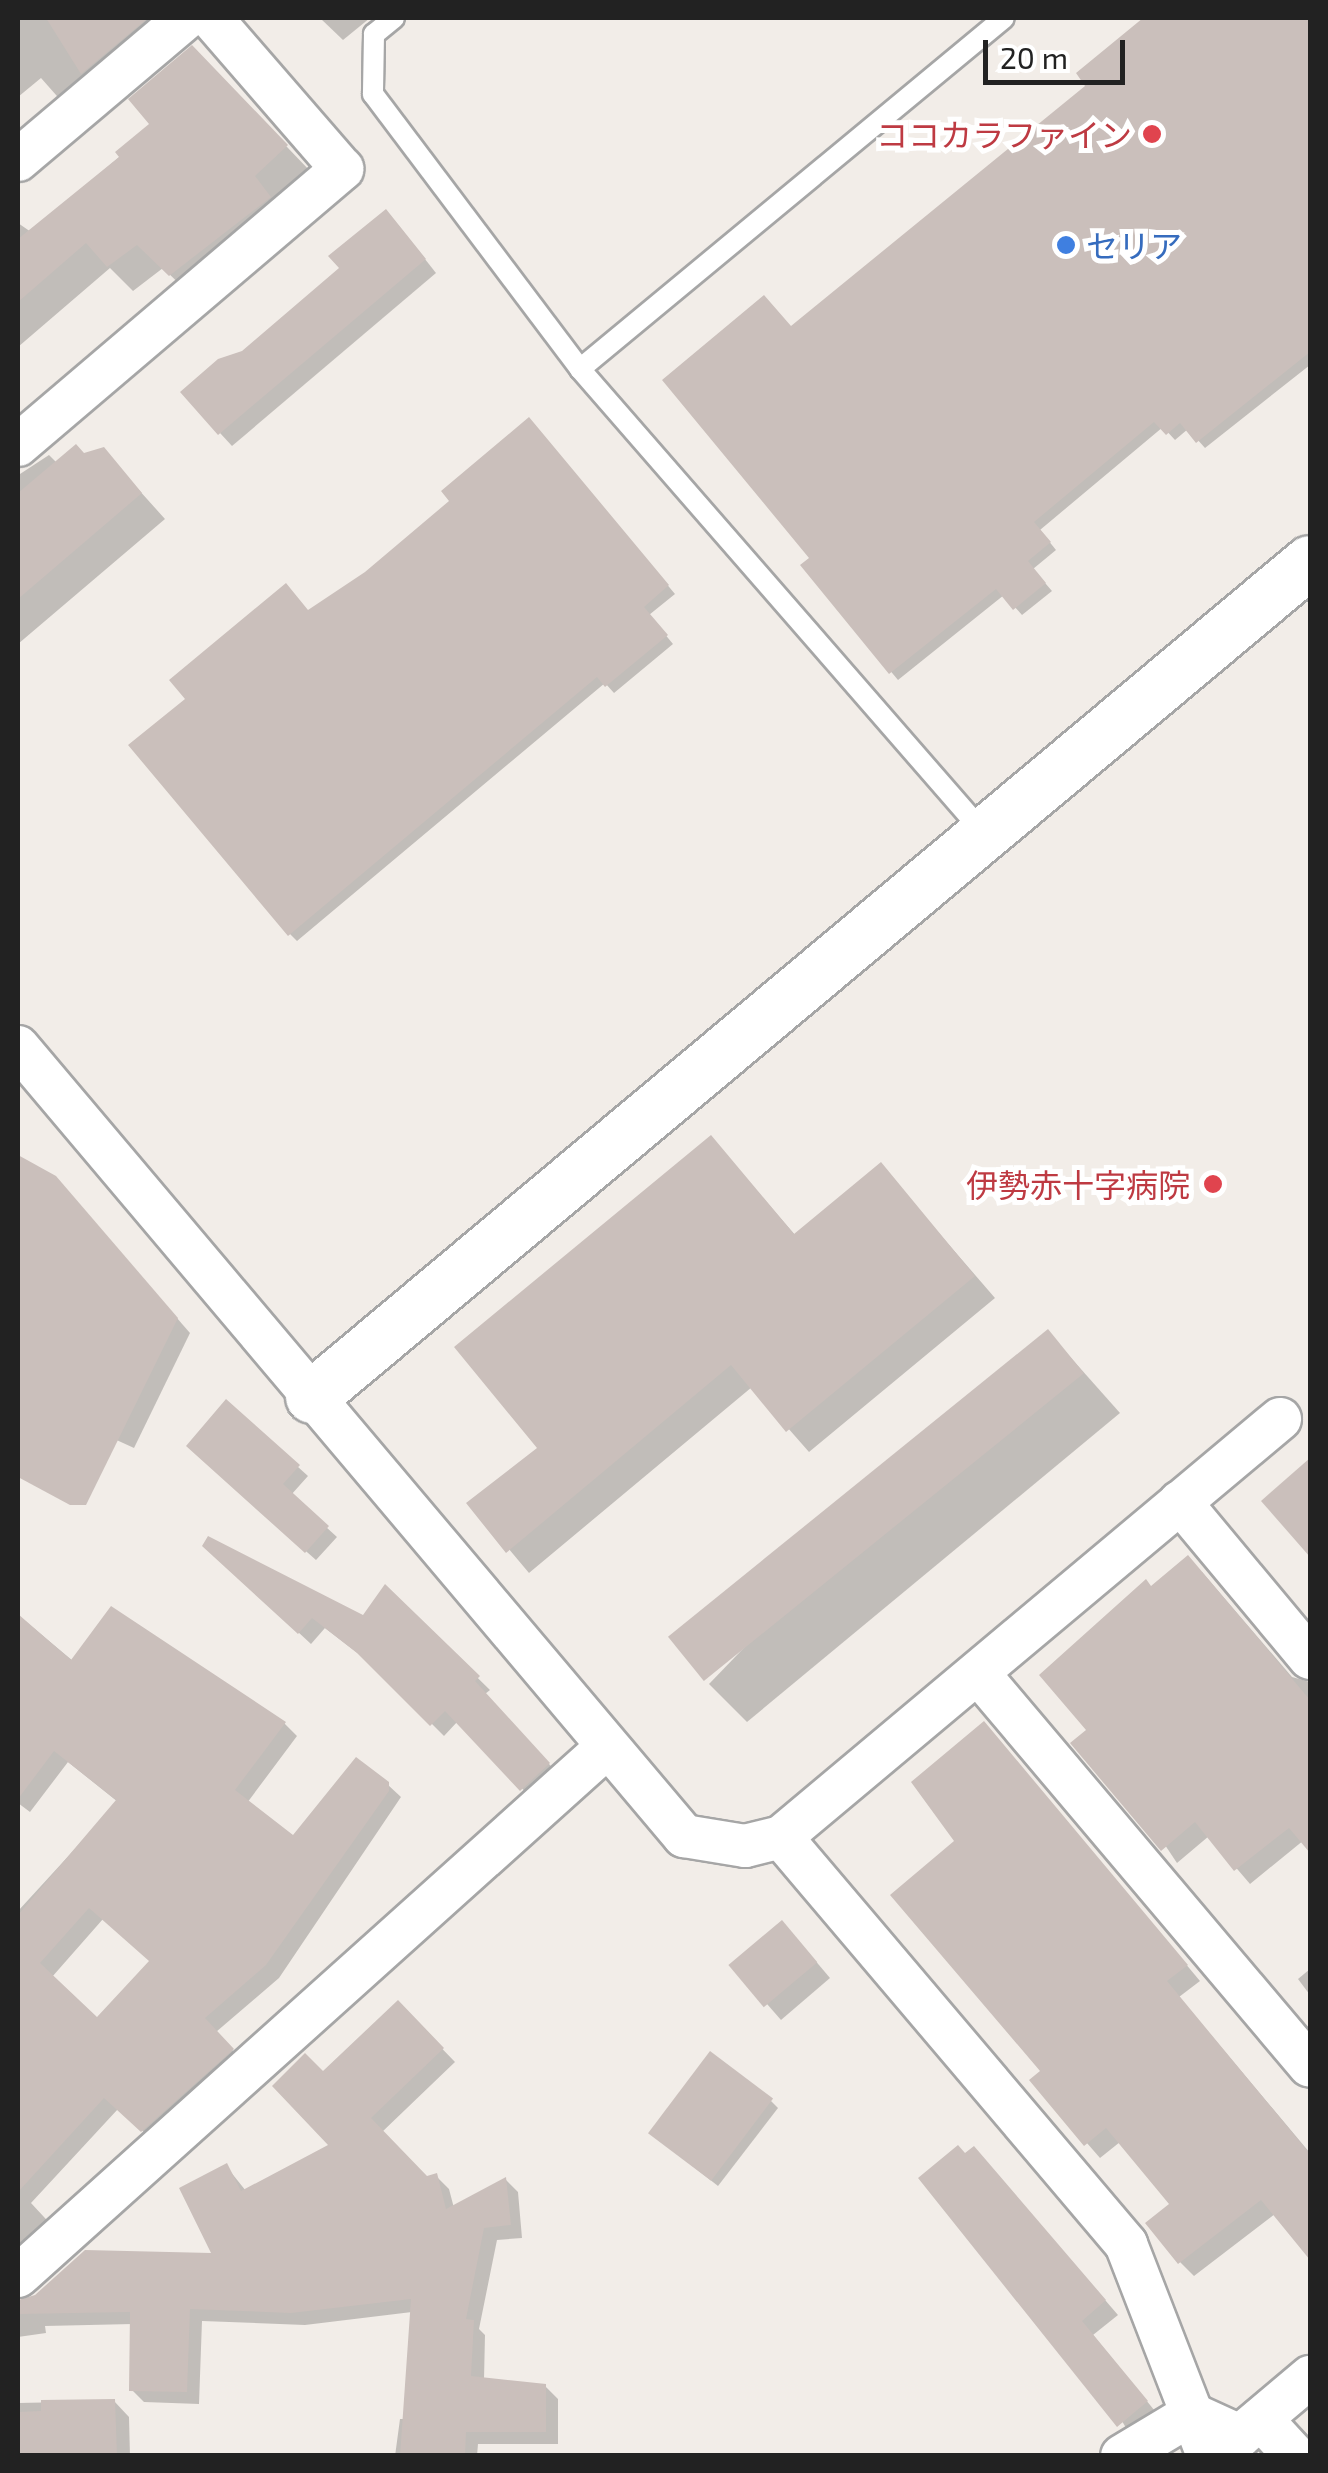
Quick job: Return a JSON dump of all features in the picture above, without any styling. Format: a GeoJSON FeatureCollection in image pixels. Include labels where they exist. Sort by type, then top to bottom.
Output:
{"type":"FeatureCollection","features":[{"type":"Feature","properties":{"kind":"street"},"geometry":{"type":"LineString","coordinates":[[18,160],[186,18]]}},
{"type":"Feature","properties":{"kind":"street"},"geometry":{"type":"LineString","coordinates":[[18,446],[342,169],[211,18]]}},
{"type":"Feature","properties":{"kind":"street"},"geometry":{"type":"LineString","coordinates":[[312,1398],[1310,562]]}},
{"type":"Feature","properties":{"kind":"street"},"geometry":{"type":"LineString","coordinates":[[18,1047],[684,1836],[745,1846],[781,1837],[1280,1419]]}},
{"type":"Feature","properties":{"kind":"street"},"geometry":{"type":"LineString","coordinates":[[1180,1502],[1310,1658]]}},
{"type":"Feature","properties":{"kind":"street"},"geometry":{"type":"LineString","coordinates":[[978,1673],[1310,2066]]}},
{"type":"Feature","properties":{"kind":"street"},"geometry":{"type":"LineString","coordinates":[[18,2276],[607,1748]]}},
{"type":"Feature","properties":{"kind":"street"},"geometry":{"type":"LineString","coordinates":[[781,1837],[1126,2244],[1208,2456]]}},
{"type":"Feature","properties":{"kind":"street"},"geometry":{"type":"LineString","coordinates":[[1192,2414],[1240,2436],[1310,2378]]}},
{"type":"Feature","properties":{"kind":"street"},"geometry":{"type":"LineString","coordinates":[[1122,2456],[1192,2414]]}},
{"type":"Feature","properties":{"kind":"street"},"geometry":{"type":"LineString","coordinates":[[1261,2419],[1295,2456]]}},
{"type":"Feature","properties":{"kind":"lane"},"geometry":{"type":"LineString","coordinates":[[394,18],[374,34],[373,94],[580,368],[985,833]]}},
{"type":"Feature","properties":{"kind":"lane"},"geometry":{"type":"LineString","coordinates":[[580,368],[1004,18]]}},
{"type":"Feature","properties":{"kind":"building"},"geometry":{"type":"Polygon","coordinates":[[[46,18],[148,18],[81,74],[46,18]]]}},
{"type":"Feature","properties":{"kind":"building"},"geometry":{"type":"Polygon","coordinates":[[[1143,18],[1310,18],[1310,352],[1196,443],[1180,423],[1166,435],[1154,422],[1034,522],[1051,542],[1028,561],[1046,583],[1013,610],[996,589],[889,674],[800,565],[809,558],[662,380],[764,295],[791,326],[1085,86],[1076,73],[1143,18]]]}},
{"type":"Feature","properties":{"kind":"building"},"geometry":{"type":"Polygon","coordinates":[[[192,45],[288,145],[255,176],[271,197],[169,276],[137,245],[107,267],[86,243],[18,302],[18,239],[119,157],[115,152],[149,124],[128,99],[192,45]]]}},
{"type":"Feature","properties":{"kind":"building"},"geometry":{"type":"Polygon","coordinates":[[[386,209],[426,259],[218,435],[180,392],[218,359],[242,351],[339,268],[328,256],[386,209]]]}},
{"type":"Feature","properties":{"kind":"building"},"geometry":{"type":"Polygon","coordinates":[[[529,417],[669,585],[644,607],[668,635],[605,687],[597,677],[288,936],[128,745],[185,699],[169,680],[286,583],[308,610],[365,572],[449,501],[441,491],[529,417]]]}},
{"type":"Feature","properties":{"kind":"building"},"geometry":{"type":"Polygon","coordinates":[[[76,444],[84,453],[104,447],[142,493],[18,599],[18,493],[76,444]]]}},
{"type":"Feature","properties":{"kind":"building"},"geometry":{"type":"Polygon","coordinates":[[[711,1135],[794,1234],[881,1162],[975,1276],[786,1432],[731,1365],[506,1553],[466,1503],[537,1448],[454,1347],[711,1135]]]}},
{"type":"Feature","properties":{"kind":"building"},"geometry":{"type":"Polygon","coordinates":[[[18,1155],[56,1176],[178,1318],[86,1505],[70,1505],[18,1477],[18,1155]]]}},
{"type":"Feature","properties":{"kind":"building"},"geometry":{"type":"Polygon","coordinates":[[[1048,1329],[1084,1373],[704,1681],[668,1637],[1048,1329]]]}},
{"type":"Feature","properties":{"kind":"building"},"geometry":{"type":"Polygon","coordinates":[[[226,1399],[300,1465],[283,1484],[329,1526],[305,1553],[186,1446],[226,1399]]]}},
{"type":"Feature","properties":{"kind":"building"},"geometry":{"type":"Polygon","coordinates":[[[1310,1458],[1310,1557],[1261,1501],[1310,1458]]]}},
{"type":"Feature","properties":{"kind":"building"},"geometry":{"type":"Polygon","coordinates":[[[208,1536],[363,1615],[385,1584],[480,1676],[475,1681],[550,1763],[520,1791],[445,1711],[430,1726],[357,1653],[312,1618],[298,1634],[202,1546],[208,1536]]]}},
{"type":"Feature","properties":{"kind":"building"},"geometry":{"type":"Polygon","coordinates":[[[1188,1555],[1310,1700],[1310,1853],[1289,1828],[1234,1871],[1195,1822],[1161,1851],[1070,1743],[1086,1730],[1039,1675],[1146,1579],[1151,1586],[1188,1555]]]}},
{"type":"Feature","properties":{"kind":"building"},"geometry":{"type":"Polygon","coordinates":[[[111,1606],[286,1722],[235,1790],[293,1835],[356,1757],[389,1782],[389,1791],[266,1965],[205,2018],[234,2049],[141,2132],[104,2098],[18,2192],[18,1915],[116,1800],[54,1751],[18,1799],[18,1614],[71,1660],[111,1606]],[[89,1908],[40,1963],[97,2017],[149,1961],[89,1908]]]}},
{"type":"Feature","properties":{"kind":"building"},"geometry":{"type":"Polygon","coordinates":[[[984,1721],[1188,1965],[1167,1981],[1310,2154],[1310,2260],[1261,2200],[1178,2264],[1145,2223],[1169,2204],[1106,2128],[1084,2146],[1029,2080],[1040,2071],[890,1895],[954,1841],[911,1782],[984,1721]]]}},
{"type":"Feature","properties":{"kind":"building"},"geometry":{"type":"Polygon","coordinates":[[[782,1920],[817,1962],[764,2007],[728,1965],[782,1920]]]}},
{"type":"Feature","properties":{"kind":"building"},"geometry":{"type":"Polygon","coordinates":[[[398,2000],[444,2048],[371,2118],[427,2176],[437,2173],[446,2209],[506,2177],[511,2225],[484,2228],[466,2319],[474,2320],[471,2376],[546,2384],[546,2432],[466,2432],[465,2456],[400,2456],[411,2299],[291,2313],[190,2309],[187,2392],[129,2391],[130,2312],[18,2314],[18,2300],[35,2295],[85,2250],[211,2253],[179,2188],[227,2163],[241,2191],[328,2145],[272,2086],[305,2053],[323,2071],[398,2000]]]}},
{"type":"Feature","properties":{"kind":"building"},"geometry":{"type":"Polygon","coordinates":[[[710,2051],[773,2099],[711,2181],[648,2133],[710,2051]]]}},
{"type":"Feature","properties":{"kind":"building"},"geometry":{"type":"Polygon","coordinates":[[[958,2145],[965,2153],[974,2146],[1106,2300],[1082,2321],[1148,2401],[1117,2427],[918,2178],[958,2145]]]}},
{"type":"Feature","properties":{"kind":"building"},"geometry":{"type":"Polygon","coordinates":[[[115,2399],[117,2456],[18,2456],[18,2412],[41,2411],[41,2400],[115,2399]]]}},
{"type":"Feature","properties":{"kind":"place","name":"ココカラファイン"},"geometry":{"type":"Point","coordinates":[1152,134]}},
{"type":"Feature","properties":{"kind":"place","name":"セリア"},"geometry":{"type":"Point","coordinates":[1066,245]}},
{"type":"Feature","properties":{"kind":"place","name":"伊勢赤十字病院"},"geometry":{"type":"Point","coordinates":[1213,1184]}}]}
